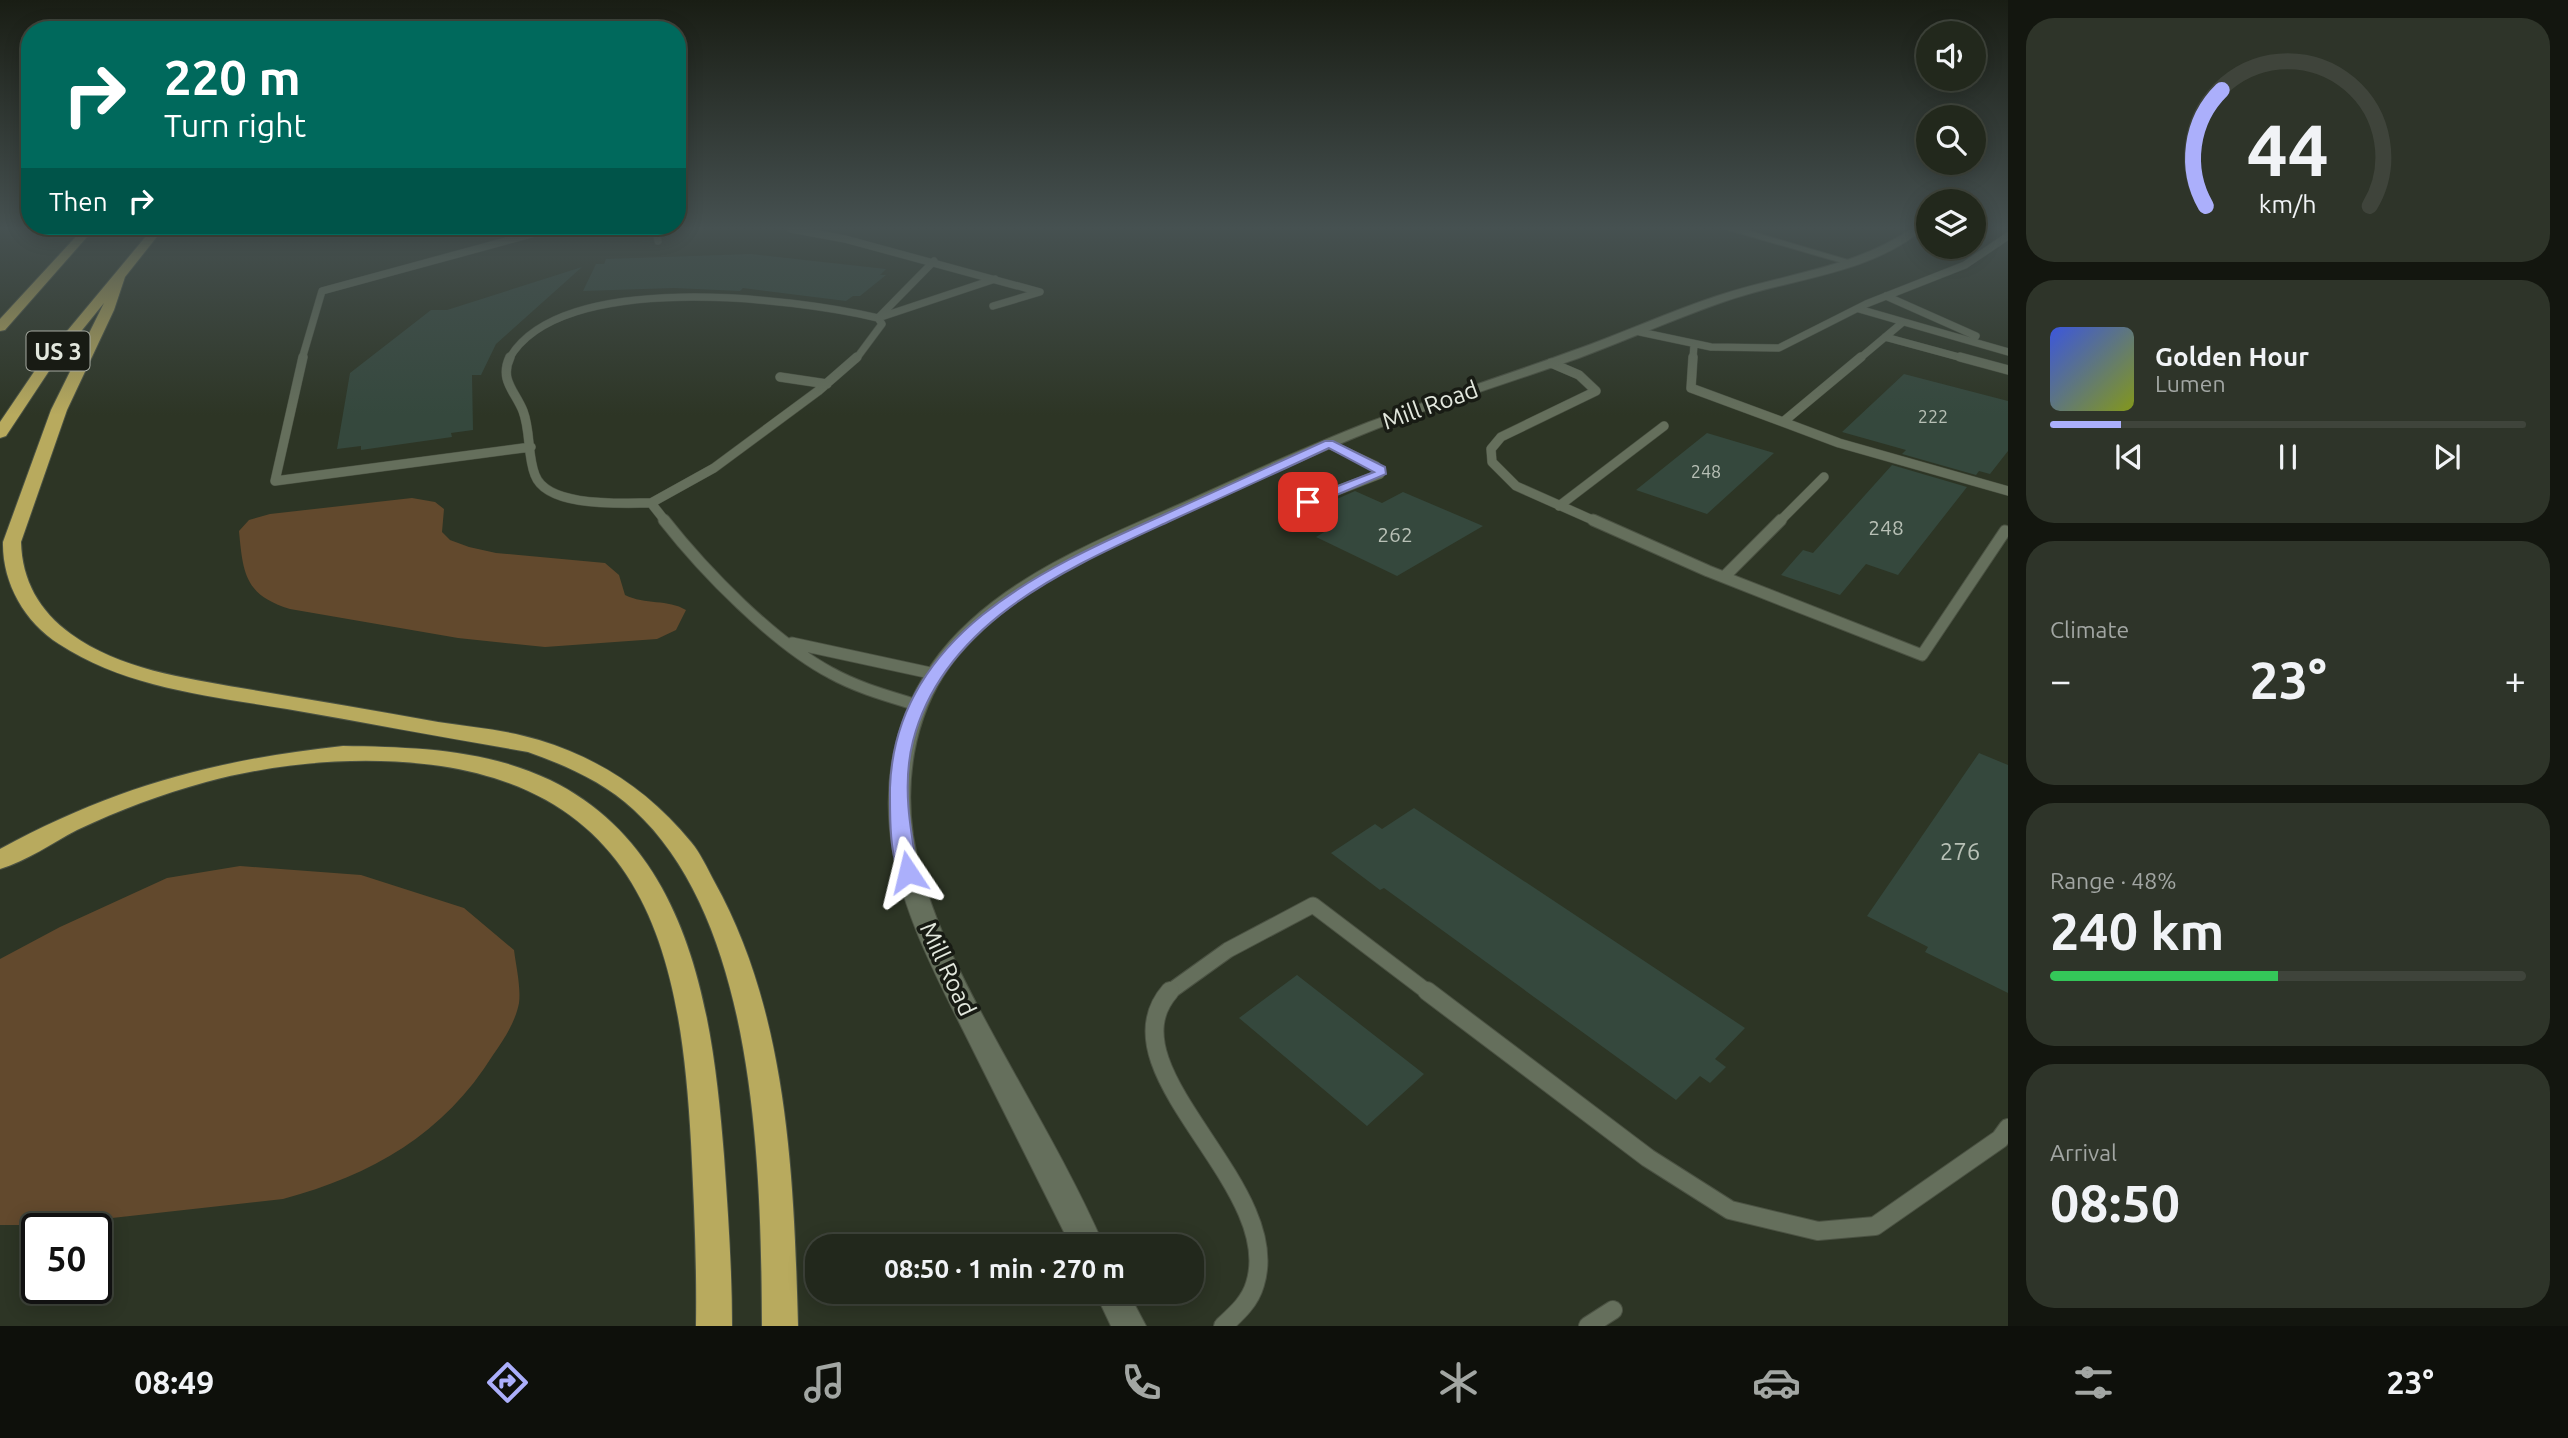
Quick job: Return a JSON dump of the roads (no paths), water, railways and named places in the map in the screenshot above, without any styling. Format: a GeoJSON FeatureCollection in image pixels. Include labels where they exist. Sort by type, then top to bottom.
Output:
{"type":"FeatureCollection","features":[{"type":"Feature","properties":{"kind":"highway","name":"US 3"},"geometry":{"type":"LineString","coordinates":[[0,327],[33,291]]}},
{"type":"Feature","properties":{"kind":"highway","name":"US 3"},"geometry":{"type":"LineString","coordinates":[[0,433],[43,369],[106,291]]}},
{"type":"Feature","properties":{"kind":"highway"},"geometry":{"type":"LineString","coordinates":[[114,291],[108,310],[59,410],[16,527],[12,563],[18,585],[28,602],[64,639],[97,657],[155,678],[224,694],[482,734],[532,746],[583,765],[644,804],[690,859],[730,946],[744,994],[757,1050],[775,1191],[780,1326]]}},
{"type":"Feature","properties":{"kind":"highway"},"geometry":{"type":"LineString","coordinates":[[0,860],[74,822],[144,792],[217,771],[293,757],[381,754],[447,759],[506,772],[560,795],[611,834],[638,868],[662,910],[682,971],[697,1040],[704,1092],[715,1268],[714,1326]]}},
{"type":"Feature","properties":{"kind":"main road","name":"Mill Road"},"geometry":{"type":"LineString","coordinates":[[1082,1234],[948,974],[929,934],[912,884],[899,818],[898,786],[905,738],[918,705],[935,674],[984,619],[1043,577],[1133,532],[1329,443],[1749,291]]}},
{"type":"Feature","properties":{"kind":"main road"},"geometry":{"type":"LineString","coordinates":[[1117,1304],[1129,1326]]}},
{"type":"Feature","properties":{"kind":"lane"},"geometry":{"type":"LineString","coordinates":[[322,291],[310,324],[275,481],[531,447]]}},
{"type":"Feature","properties":{"kind":"lane"},"geometry":{"type":"LineString","coordinates":[[878,318],[905,291]]}},
{"type":"Feature","properties":{"kind":"lane"},"geometry":{"type":"LineString","coordinates":[[878,318],[882,324],[872,342],[827,384],[700,479],[651,503],[567,497],[543,488],[534,472],[531,447],[518,398],[505,379],[506,365],[530,332],[548,319],[603,302],[687,298],[774,303],[878,318],[959,291]]}},
{"type":"Feature","properties":{"kind":"lane"},"geometry":{"type":"LineString","coordinates":[[993,306],[1040,292],[1036,291]]}},
{"type":"Feature","properties":{"kind":"lane"},"geometry":{"type":"LineString","coordinates":[[1640,332],[1731,349],[1779,348],[1899,291]]}},
{"type":"Feature","properties":{"kind":"lane"},"geometry":{"type":"LineString","coordinates":[[1886,296],[2008,351]]}},
{"type":"Feature","properties":{"kind":"lane"},"geometry":{"type":"LineString","coordinates":[[1860,309],[2008,351]]}},
{"type":"Feature","properties":{"kind":"lane"},"geometry":{"type":"LineString","coordinates":[[1783,422],[1903,321]]}},
{"type":"Feature","properties":{"kind":"lane"},"geometry":{"type":"LineString","coordinates":[[1885,337],[2008,370]]}},
{"type":"Feature","properties":{"kind":"lane"},"geometry":{"type":"LineString","coordinates":[[1694,344],[1691,388],[1839,443],[2008,491]]}},
{"type":"Feature","properties":{"kind":"lane"},"geometry":{"type":"LineString","coordinates":[[1551,363],[1579,376],[1595,391],[1501,437],[1491,449],[1492,462],[1501,475],[1516,486],[1559,506],[1708,571],[1922,655],[2005,531]]}},
{"type":"Feature","properties":{"kind":"lane"},"geometry":{"type":"LineString","coordinates":[[780,377],[827,384]]}},
{"type":"Feature","properties":{"kind":"lane"},"geometry":{"type":"LineString","coordinates":[[1559,506],[1664,426]]}},
{"type":"Feature","properties":{"kind":"lane"},"geometry":{"type":"LineString","coordinates":[[1285,511],[1380,474],[1376,466],[1329,443]]}},
{"type":"Feature","properties":{"kind":"lane"},"geometry":{"type":"LineString","coordinates":[[1725,576],[1824,477]]}},
{"type":"Feature","properties":{"kind":"lane"},"geometry":{"type":"LineString","coordinates":[[651,503],[694,559],[742,607],[824,670],[876,692],[918,705]]}},
{"type":"Feature","properties":{"kind":"lane"},"geometry":{"type":"LineString","coordinates":[[788,642],[935,674]]}},
{"type":"Feature","properties":{"kind":"lane"},"geometry":{"type":"LineString","coordinates":[[1223,1326],[1240,1311],[1252,1292],[1259,1270],[1258,1236],[1245,1204],[1158,1059],[1151,1036],[1153,1021],[1161,1001],[1177,985],[1220,955],[1313,905],[1648,1158],[1730,1210],[1818,1231],[1875,1226],[2000,1139],[2008,1128]]}},
{"type":"Feature","properties":{"kind":"lane"},"geometry":{"type":"LineString","coordinates":[[1588,1326],[1613,1310]]}}]}
